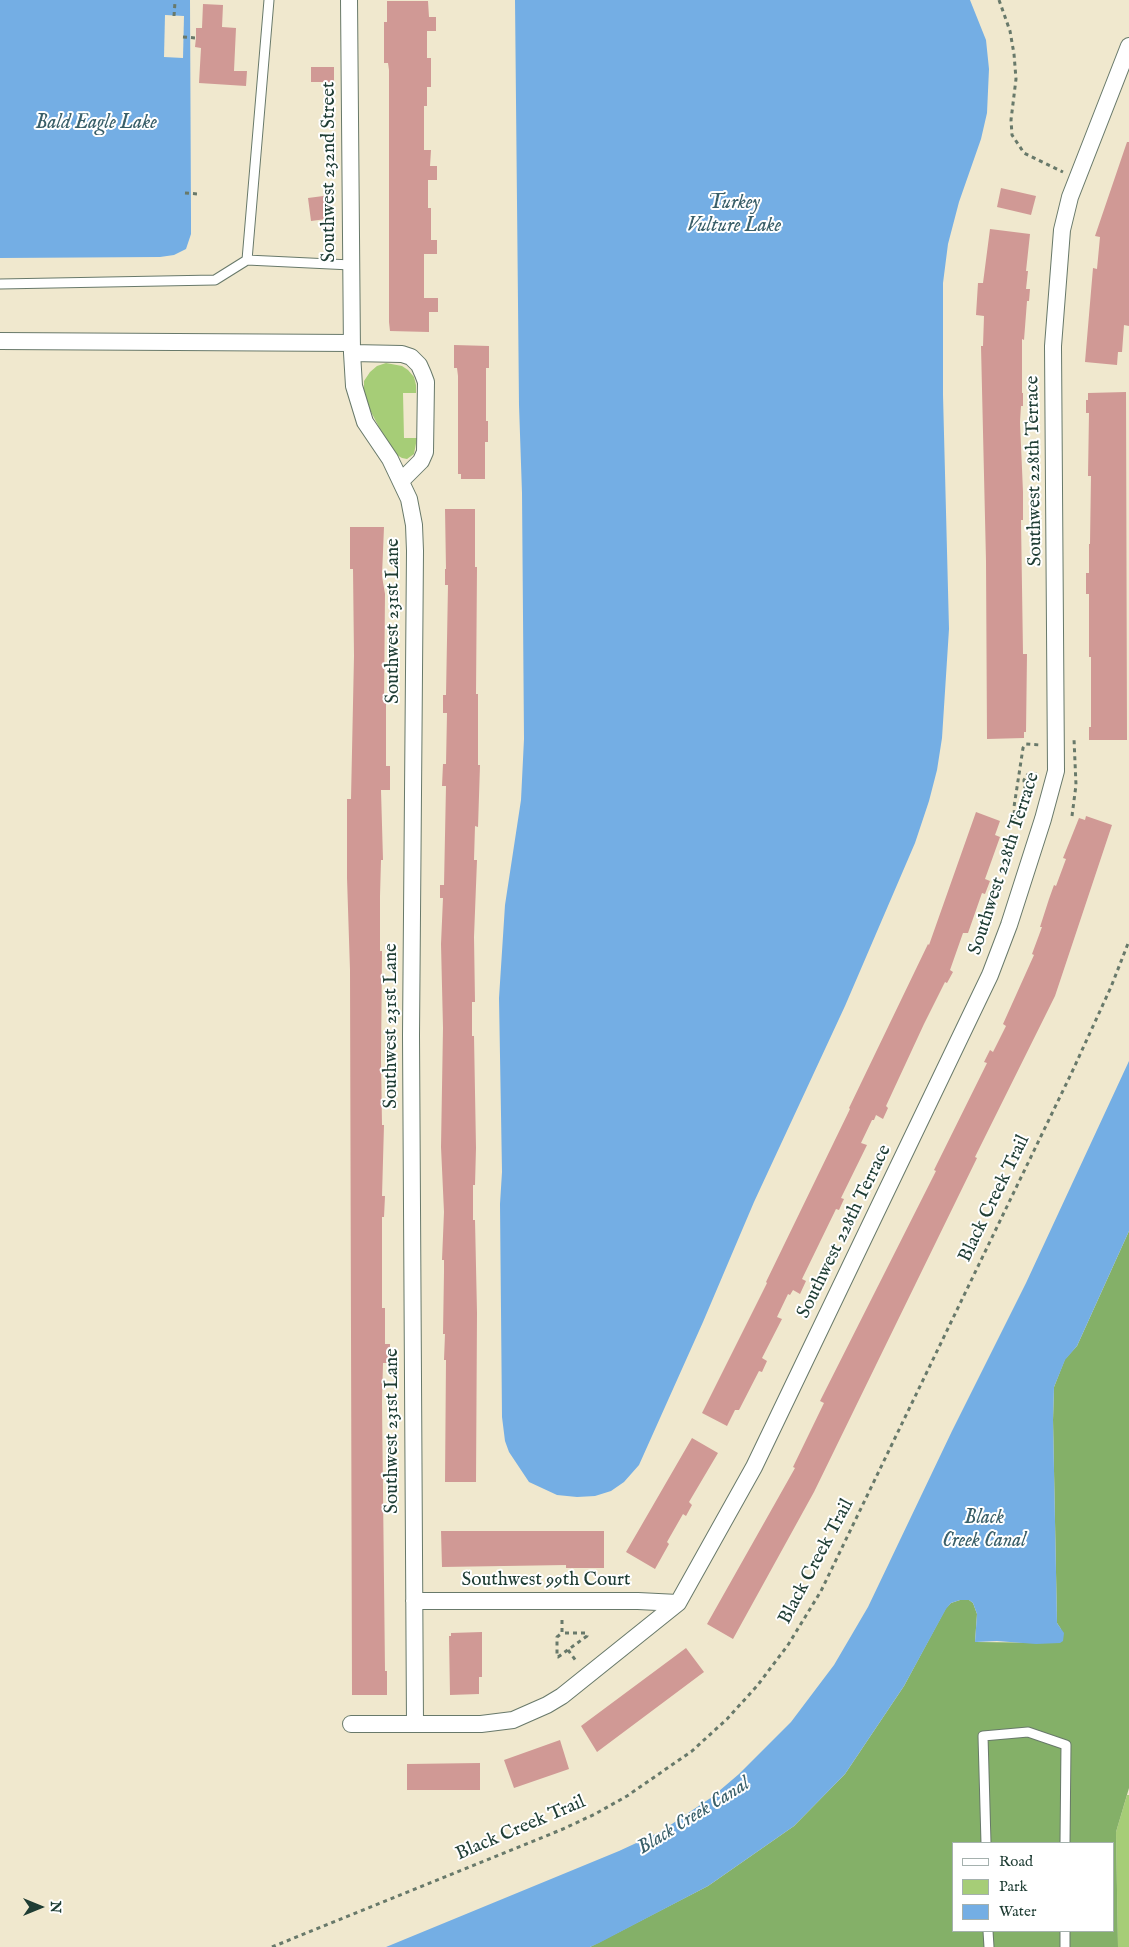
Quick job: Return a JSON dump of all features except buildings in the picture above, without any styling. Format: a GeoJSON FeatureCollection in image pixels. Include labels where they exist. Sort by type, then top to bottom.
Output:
{"type":"FeatureCollection","features":[{"type":"Feature","properties":{"kind":"street","name":"Southwest 232nd Street"},"geometry":{"type":"LineString","coordinates":[[349,0],[352,348]]}},
{"type":"Feature","properties":{"kind":"street","name":"Southwest 228th Terrace"},"geometry":{"type":"LineString","coordinates":[[678,1603],[754,1467],[990,975],[1048,802],[1056,771],[1058,746],[1053,346],[1062,230],[1070,197],[1129,46]]}},
{"type":"Feature","properties":{"kind":"street"},"geometry":{"type":"LineString","coordinates":[[0,341],[352,348],[402,354],[411,357],[419,365],[426,382],[425,452],[421,461],[401,480]]}},
{"type":"Feature","properties":{"kind":"street","name":"Southwest 231st Lane"},"geometry":{"type":"LineString","coordinates":[[352,348],[354,386],[360,411],[371,432],[390,460],[409,499],[416,551],[411,1035],[415,1724]]}},
{"type":"Feature","properties":{"kind":"street","name":"Southwest 99th Court"},"geometry":{"type":"LineString","coordinates":[[414,1601],[638,1601],[678,1603]]}},
{"type":"Feature","properties":{"kind":"street"},"geometry":{"type":"LineString","coordinates":[[351,1724],[497,1722],[513,1720],[562,1696],[678,1603]]}},
{"type":"Feature","properties":{"kind":"lane"},"geometry":{"type":"LineString","coordinates":[[247,260],[269,0]]}},
{"type":"Feature","properties":{"kind":"lane"},"geometry":{"type":"LineString","coordinates":[[0,284],[215,280],[247,260],[351,265]]}},
{"type":"Feature","properties":{"kind":"lane"},"geometry":{"type":"LineString","coordinates":[[986,1842],[983,1736],[1028,1732],[1066,1745],[1065,1842]]}},
{"type":"Feature","properties":{"kind":"lane"},"geometry":{"type":"LineString","coordinates":[[988,1932],[989,1947]]}},
{"type":"Feature","properties":{"kind":"lane"},"geometry":{"type":"LineString","coordinates":[[1065,1932],[1065,1947]]}},
{"type":"Feature","properties":{"kind":"path"},"geometry":{"type":"LineString","coordinates":[[999,0],[1010,31],[1014,54],[1016,78],[1011,120],[1012,135],[1024,153],[1063,172]]}},
{"type":"Feature","properties":{"kind":"path"},"geometry":{"type":"LineString","coordinates":[[174,16],[175,2]]}},
{"type":"Feature","properties":{"kind":"path"},"geometry":{"type":"LineString","coordinates":[[183,37],[196,38]]}},
{"type":"Feature","properties":{"kind":"path"},"geometry":{"type":"LineString","coordinates":[[185,193],[198,194]]}},
{"type":"Feature","properties":{"kind":"path"},"geometry":{"type":"LineString","coordinates":[[1072,816],[1076,785],[1074,739]]}},
{"type":"Feature","properties":{"kind":"path"},"geometry":{"type":"LineString","coordinates":[[1015,822],[1014,807],[1024,746],[1040,745]]}},
{"type":"Feature","properties":{"kind":"path"},"geometry":{"type":"LineString","coordinates":[[1033,794],[1024,786],[1024,780],[1028,775],[1037,774]]}},
{"type":"Feature","properties":{"kind":"path"},"geometry":{"type":"LineString","coordinates":[[1018,778],[1024,780]]}},
{"type":"Feature","properties":{"kind":"path","name":"Black Creek Trail"},"geometry":{"type":"LineString","coordinates":[[272,1947],[563,1829],[595,1814],[627,1796],[692,1751],[757,1686],[797,1632],[821,1591],[1072,1072],[1111,987],[1129,941]]}},
{"type":"Feature","properties":{"kind":"path"},"geometry":{"type":"LineString","coordinates":[[562,1620],[562,1633]]}},
{"type":"Feature","properties":{"kind":"path"},"geometry":{"type":"LineString","coordinates":[[562,1633],[586,1633],[587,1636],[560,1656],[556,1656],[556,1637],[562,1633]]}},
{"type":"Feature","properties":{"kind":"path"},"geometry":{"type":"LineString","coordinates":[[568,1650],[576,1661]]}},
{"type":"Feature","properties":{"kind":"green space"},"geometry":{"type":"Polygon","coordinates":[[[386,363],[402,366],[408,370],[414,377],[416,385],[416,393],[403,393],[404,438],[417,438],[414,454],[407,459],[397,455],[380,429],[370,410],[364,392],[364,381],[370,372],[377,366],[386,363]]]}},
{"type":"Feature","properties":{"kind":"green space"},"geometry":{"type":"Polygon","coordinates":[[[1129,1231],[1129,1788],[1116,1832],[1118,1947],[590,1947],[708,1886],[794,1826],[845,1774],[904,1686],[946,1608],[951,1603],[969,1600],[973,1603],[977,1614],[975,1642],[1060,1643],[1061,1629],[1057,1623],[1053,1420],[1054,1387],[1065,1359],[1077,1346],[1129,1231]]]}},
{"type":"Feature","properties":{"kind":"green space"},"geometry":{"type":"Polygon","coordinates":[[[1127,1795],[1129,1795],[1129,1947],[1118,1947],[1116,1832],[1127,1795]]]}},
{"type":"Feature","properties":{"kind":"water","name":"Bald Eagle Lake"},"geometry":{"type":"Polygon","coordinates":[[[0,0],[190,0],[191,234],[186,249],[174,255],[160,257],[0,258],[0,0]]]}},
{"type":"Feature","properties":{"kind":"water","name":"Turkey Vulture Lake"},"geometry":{"type":"Polygon","coordinates":[[[515,0],[970,0],[986,40],[989,69],[987,113],[981,139],[959,202],[948,244],[943,283],[943,395],[949,629],[942,738],[937,770],[929,801],[915,843],[845,1006],[754,1202],[639,1465],[624,1482],[611,1491],[595,1496],[577,1497],[557,1495],[529,1482],[509,1452],[505,1441],[502,1417],[500,1204],[502,1172],[499,998],[505,905],[521,800],[524,739],[515,0]]]}},
{"type":"Feature","properties":{"kind":"water","name":"Black Creek Canal"},"geometry":{"type":"Polygon","coordinates":[[[1129,1061],[1129,1231],[1077,1346],[1065,1360],[1054,1387],[1057,1623],[1064,1633],[1063,1641],[1060,1643],[1036,1644],[997,1641],[975,1642],[977,1614],[973,1603],[969,1600],[960,1600],[951,1603],[904,1686],[845,1774],[794,1826],[708,1886],[599,1943],[590,1947],[386,1947],[619,1851],[660,1832],[712,1797],[739,1774],[791,1722],[834,1665],[868,1607],[952,1431],[1026,1283],[1129,1061]]]}},
{"type":"Feature","properties":{"kind":"pier"},"geometry":{"type":"Polygon","coordinates":[[[165,15],[184,16],[183,58],[164,57],[165,15]]]}}]}
